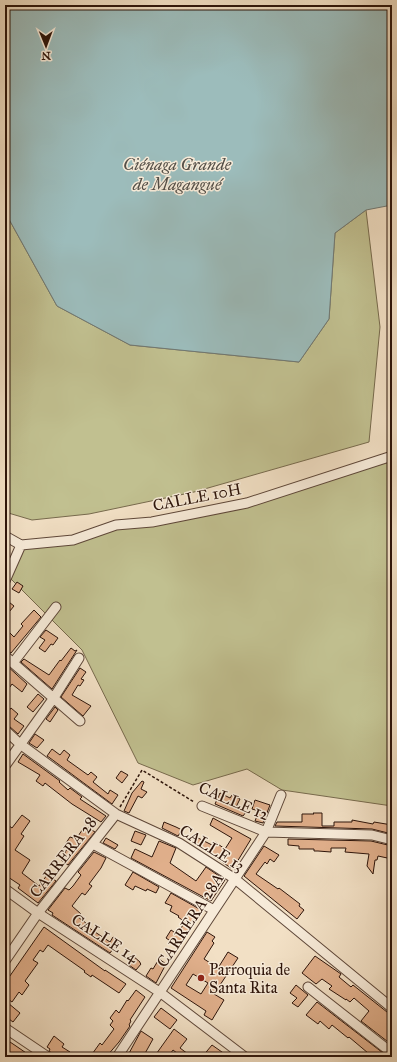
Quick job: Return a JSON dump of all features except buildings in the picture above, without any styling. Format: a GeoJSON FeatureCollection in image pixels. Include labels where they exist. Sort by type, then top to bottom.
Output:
{"type":"FeatureCollection","features":[{"type":"Feature","properties":{"kind":"street","name":"CALLE 10H"},"geometry":{"type":"LineString","coordinates":[[21,545],[73,540],[116,525],[152,522],[247,503],[392,456]]}},
{"type":"Feature","properties":{"kind":"street"},"geometry":{"type":"LineString","coordinates":[[5,536],[21,545],[8,568],[5,581]]}},
{"type":"Feature","properties":{"kind":"street"},"geometry":{"type":"LineString","coordinates":[[13,663],[56,607]]}},
{"type":"Feature","properties":{"kind":"street"},"geometry":{"type":"LineString","coordinates":[[5,656],[80,721]]}},
{"type":"Feature","properties":{"kind":"street"},"geometry":{"type":"LineString","coordinates":[[5,766],[53,699],[79,658]]}},
{"type":"Feature","properties":{"kind":"street","name":"CALLE 13"},"geometry":{"type":"LineString","coordinates":[[5,730],[20,744],[116,814],[179,843],[235,878],[392,1008]]}},
{"type":"Feature","properties":{"kind":"street","name":"CARRERA 28A"},"geometry":{"type":"LineString","coordinates":[[117,1057],[266,832],[281,795]]}},
{"type":"Feature","properties":{"kind":"street","name":"CALLE 12"},"geometry":{"type":"LineString","coordinates":[[202,806],[266,832],[372,835],[392,840]]}},
{"type":"Feature","properties":{"kind":"street","name":"CARRERA 28"},"geometry":{"type":"LineString","coordinates":[[5,961],[38,913],[116,814]]}},
{"type":"Feature","properties":{"kind":"street"},"geometry":{"type":"LineString","coordinates":[[93,844],[214,910]]}},
{"type":"Feature","properties":{"kind":"street","name":"CALLE 14"},"geometry":{"type":"LineString","coordinates":[[5,889],[38,913],[160,993],[245,1057]]}},
{"type":"Feature","properties":{"kind":"street"},"geometry":{"type":"LineString","coordinates":[[308,987],[392,1053],[389,1057]]}},
{"type":"Feature","properties":{"kind":"street"},"geometry":{"type":"LineString","coordinates":[[5,1028],[48,1057]]}},
{"type":"Feature","properties":{"kind":"path","name":"CARRERA 28"},"geometry":{"type":"LineString","coordinates":[[116,814],[142,770]]}},
{"type":"Feature","properties":{"kind":"path","name":"CALLE 12"},"geometry":{"type":"LineString","coordinates":[[142,770],[202,806]]}},
{"type":"Feature","properties":{"kind":"shaded area"},"geometry":{"type":"Polygon","coordinates":[[[366,210],[380,327],[369,442],[194,492],[89,514],[32,520],[5,512],[5,212],[57,306],[130,345],[299,362],[329,319],[335,233],[366,210]]]}},
{"type":"Feature","properties":{"kind":"shaded area"},"geometry":{"type":"Polygon","coordinates":[[[392,458],[392,806],[282,790],[247,769],[193,785],[138,763],[82,650],[8,576],[22,546],[117,527],[248,505],[392,458]]]}},
{"type":"Feature","properties":{"kind":"water","name":"Ciénaga Grande de Magangué"},"geometry":{"type":"Polygon","coordinates":[[[5,5],[392,5],[392,205],[366,210],[335,233],[329,319],[299,362],[130,345],[57,306],[5,212],[5,5]]]}},
{"type":"Feature","properties":{"kind":"place","name":"Parroquia de Santa Rita"},"geometry":{"type":"Point","coordinates":[201,978]}}]}
